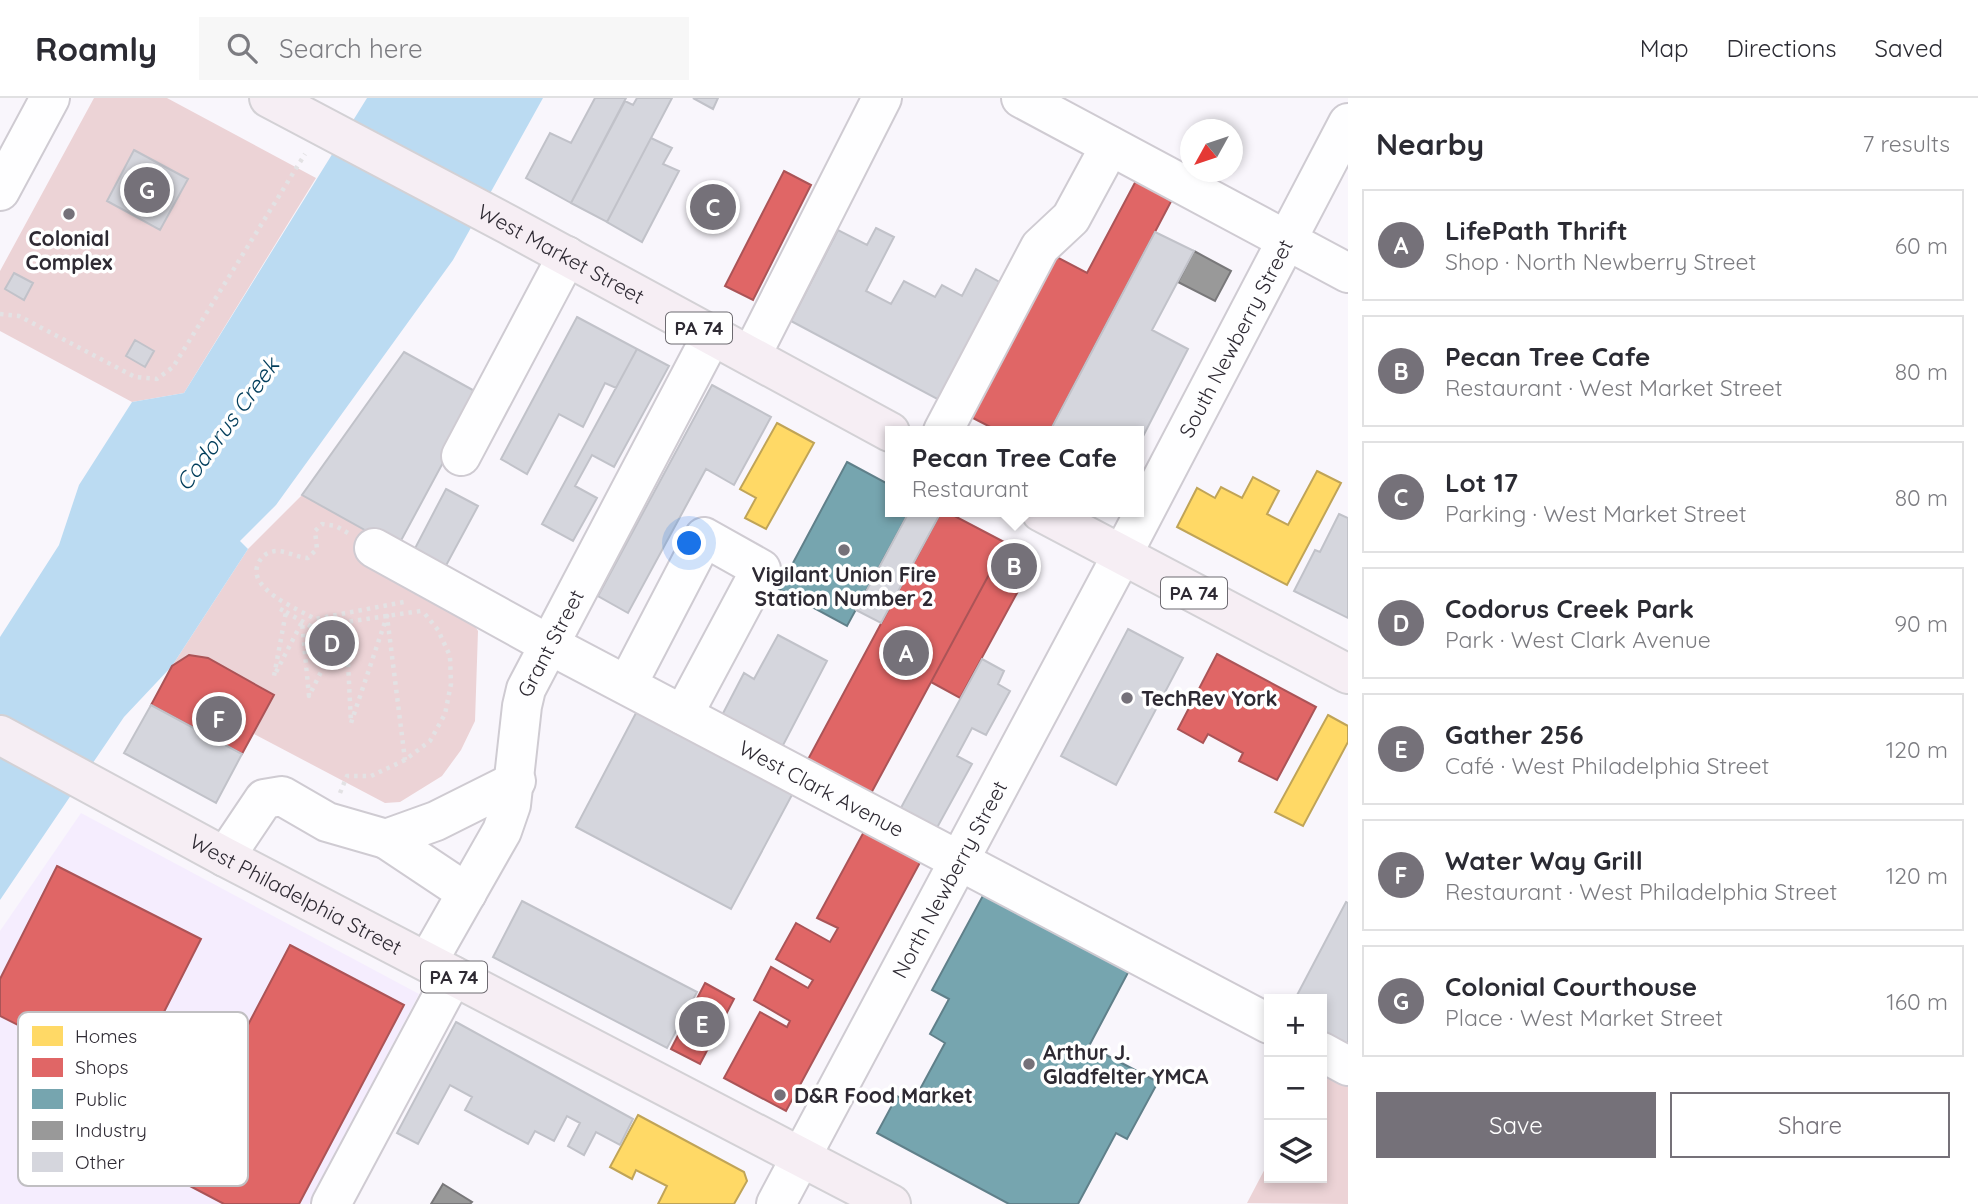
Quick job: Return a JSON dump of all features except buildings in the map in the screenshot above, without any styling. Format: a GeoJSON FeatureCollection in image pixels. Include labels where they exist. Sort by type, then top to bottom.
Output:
{"type":"FeatureCollection","features":[{"type":"Feature","properties":{"kind":"main road","name":"West Market Street"},"geometry":{"type":"LineString","coordinates":[[269,98],[885,429]]}},
{"type":"Feature","properties":{"kind":"main road","name":"PA 74"},"geometry":{"type":"LineString","coordinates":[[1050,517],[1348,674]]}},
{"type":"Feature","properties":{"kind":"main road","name":"West Philadelphia Street"},"geometry":{"type":"LineString","coordinates":[[0,735],[225,857],[891,1204]]}},
{"type":"Feature","properties":{"kind":"street"},"geometry":{"type":"LineString","coordinates":[[0,191],[50,98]]}},
{"type":"Feature","properties":{"kind":"street"},"geometry":{"type":"LineString","coordinates":[[751,356],[881,98]]}},
{"type":"Feature","properties":{"kind":"street"},"geometry":{"type":"LineString","coordinates":[[1021,98],[1348,273]]}},
{"type":"Feature","properties":{"kind":"street","name":"South Newberry Street"},"geometry":{"type":"LineString","coordinates":[[1144,512],[1348,123]]}},
{"type":"Feature","properties":{"kind":"street"},"geometry":{"type":"LineString","coordinates":[[946,426],[1040,247],[1072,218],[1110,146]]}},
{"type":"Feature","properties":{"kind":"street"},"geometry":{"type":"LineString","coordinates":[[461,456],[567,257]]}},
{"type":"Feature","properties":{"kind":"street","name":"Grant Street"},"geometry":{"type":"LineString","coordinates":[[331,1204],[441,969],[467,893],[502,831],[516,781],[522,706],[526,689],[712,335]]}},
{"type":"Feature","properties":{"kind":"street","name":"South Newberry Street"},"geometry":{"type":"LineString","coordinates":[[1122,555],[1142,517]]}},
{"type":"Feature","properties":{"kind":"street"},"geometry":{"type":"LineString","coordinates":[[627,685],[704,537],[761,569],[683,715]]}},
{"type":"Feature","properties":{"kind":"street","name":"West Clark Avenue"},"geometry":{"type":"LineString","coordinates":[[374,548],[425,596],[548,644],[1264,1021]]}},
{"type":"Feature","properties":{"kind":"street","name":"North Newberry Street"},"geometry":{"type":"LineString","coordinates":[[776,1204],[1122,555]]}},
{"type":"Feature","properties":{"kind":"street"},"geometry":{"type":"LineString","coordinates":[[386,839],[436,821],[516,781]]}},
{"type":"Feature","properties":{"kind":"street"},"geometry":{"type":"LineString","coordinates":[[225,857],[264,799],[282,796],[327,822],[386,839],[467,893]]}},
{"type":"Feature","properties":{"kind":"street"},"geometry":{"type":"LineString","coordinates":[[1327,1055],[1348,1066]]}},
{"type":"Feature","properties":{"kind":"path"},"geometry":{"type":"LineString","coordinates":[[0,314],[19,316],[135,377],[157,379],[173,367],[332,130]]}},
{"type":"Feature","properties":{"kind":"path"},"geometry":{"type":"LineString","coordinates":[[374,548],[336,526],[322,524],[315,531],[317,549],[308,558],[271,551],[261,558],[256,568],[258,580],[266,590],[315,619],[425,596]]}},
{"type":"Feature","properties":{"kind":"path"},"geometry":{"type":"LineString","coordinates":[[280,609],[312,627],[387,616],[425,596]]}},
{"type":"Feature","properties":{"kind":"path"},"geometry":{"type":"LineString","coordinates":[[327,822],[347,776],[371,776],[405,760],[430,741],[445,714],[451,684],[450,656],[425,596]]}},
{"type":"Feature","properties":{"kind":"path"},"geometry":{"type":"LineString","coordinates":[[286,612],[274,676],[302,622]]}},
{"type":"Feature","properties":{"kind":"path"},"geometry":{"type":"LineString","coordinates":[[346,622],[351,723],[387,616]]}},
{"type":"Feature","properties":{"kind":"path"},"geometry":{"type":"LineString","coordinates":[[387,616],[405,760]]}},
{"type":"Feature","properties":{"kind":"path"},"geometry":{"type":"LineString","coordinates":[[302,622],[309,696],[346,622]]}},
{"type":"Feature","properties":{"kind":"shaded area"},"geometry":{"type":"Polygon","coordinates":[[[94,98],[167,98],[316,178],[184,393],[132,402],[0,331],[0,271],[94,98]]]}},
{"type":"Feature","properties":{"kind":"shaded area"},"geometry":{"type":"Polygon","coordinates":[[[302,495],[442,573],[478,631],[475,721],[461,750],[442,776],[400,802],[385,803],[254,734],[274,694],[208,658],[189,655],[172,666],[248,549],[302,495]]]}},
{"type":"Feature","properties":{"kind":"shaded area"},"geometry":{"type":"Polygon","coordinates":[[[81,813],[419,994],[309,1204],[0,1204],[0,931],[81,813]]]}},
{"type":"Feature","properties":{"kind":"shaded area"},"geometry":{"type":"Polygon","coordinates":[[[1327,1072],[1348,1083],[1348,1204],[1247,1203],[1264,1171],[1264,1183],[1327,1183],[1327,1072]]]}},
{"type":"Feature","properties":{"kind":"water","name":"Codorus Creek"},"geometry":{"type":"Polygon","coordinates":[[[367,98],[543,98],[453,260],[276,505],[240,541],[248,549],[172,666],[124,717],[0,900],[0,637],[59,545],[79,485],[132,402],[184,393],[367,98]]]}},
{"type":"Feature","properties":{"kind":"place","name":"Colonial Courthouse"},"geometry":{"type":"Point","coordinates":[147,190]}},
{"type":"Feature","properties":{"kind":"place","name":"Lot 17"},"geometry":{"type":"Point","coordinates":[713,207]}},
{"type":"Feature","properties":{"kind":"place","name":"Colonial Complex"},"geometry":{"type":"Point","coordinates":[69,214]}},
{"type":"Feature","properties":{"kind":"place","name":"Vigilant Union Fire Station Number 2"},"geometry":{"type":"Point","coordinates":[844,550]}},
{"type":"Feature","properties":{"kind":"place","name":"Pecan Tree Cafe"},"geometry":{"type":"Point","coordinates":[1014,566]}},
{"type":"Feature","properties":{"kind":"place","name":"Codorus Creek Park"},"geometry":{"type":"Point","coordinates":[332,643]}},
{"type":"Feature","properties":{"kind":"place","name":"LifePath Thrift"},"geometry":{"type":"Point","coordinates":[906,653]}},
{"type":"Feature","properties":{"kind":"place","name":"TechRev York"},"geometry":{"type":"Point","coordinates":[1127,698]}},
{"type":"Feature","properties":{"kind":"place","name":"Water Way Grill"},"geometry":{"type":"Point","coordinates":[219,719]}},
{"type":"Feature","properties":{"kind":"place","name":"Gather 256"},"geometry":{"type":"Point","coordinates":[702,1024]}},
{"type":"Feature","properties":{"kind":"place","name":"Arthur J. Gladfelter YMCA"},"geometry":{"type":"Point","coordinates":[1029,1064]}},
{"type":"Feature","properties":{"kind":"place","name":"D&R Food Market"},"geometry":{"type":"Point","coordinates":[780,1095]}}]}
